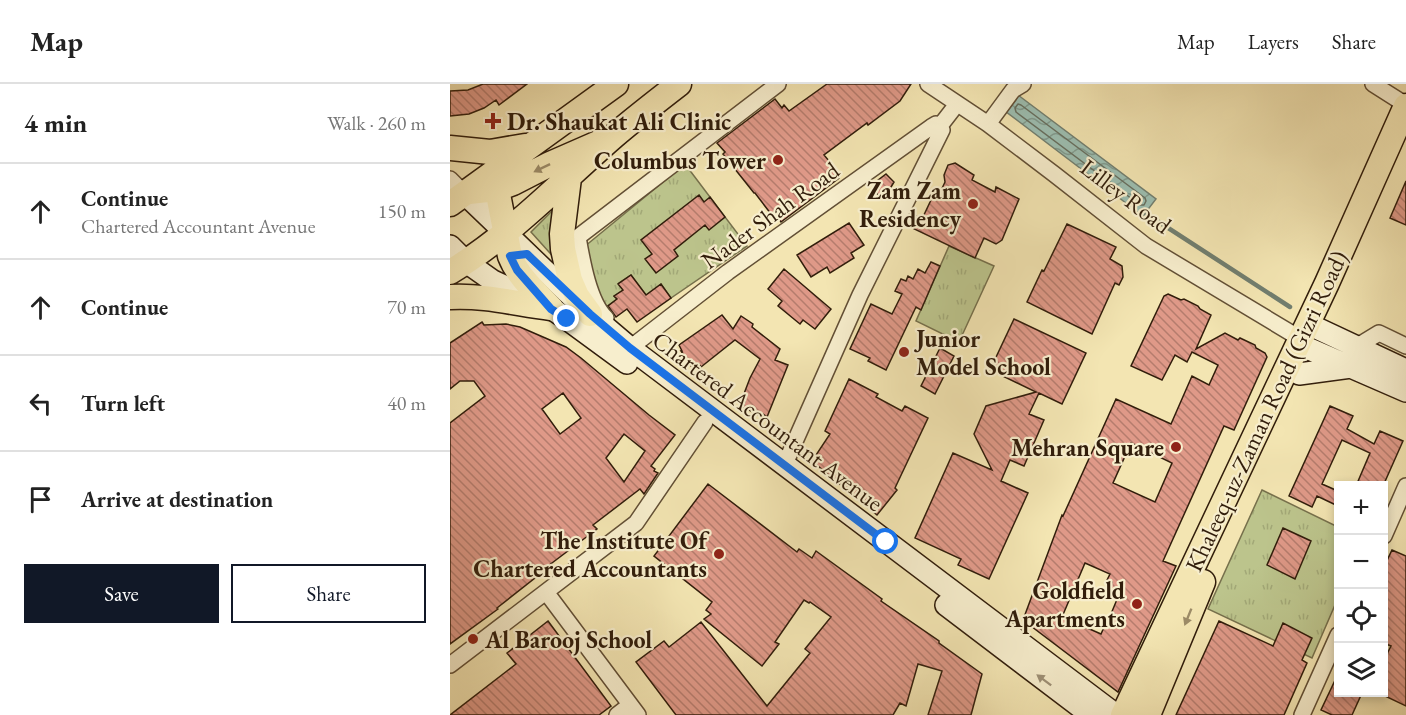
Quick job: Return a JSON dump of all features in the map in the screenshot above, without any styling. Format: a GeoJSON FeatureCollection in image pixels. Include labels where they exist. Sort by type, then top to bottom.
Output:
{"type":"FeatureCollection","features":[{"type":"Feature","properties":{"kind":"main road"},"geometry":{"type":"LineString","coordinates":[[496,180],[532,144],[616,84]]}},
{"type":"Feature","properties":{"kind":"main road"},"geometry":{"type":"LineString","coordinates":[[454,261],[514,248],[569,178],[614,136],[679,84]]}},
{"type":"Feature","properties":{"kind":"main road","name":"Khaleeq-uz-Zaman Road (Gizri Road)"},"geometry":{"type":"LineString","coordinates":[[1148,715],[1193,603],[1299,374],[1308,337],[1406,106]]}},
{"type":"Feature","properties":{"kind":"main road"},"geometry":{"type":"LineString","coordinates":[[454,192],[496,180],[513,183],[614,136]]}},
{"type":"Feature","properties":{"kind":"main road"},"geometry":{"type":"LineString","coordinates":[[450,148],[490,152],[532,144]]}},
{"type":"Feature","properties":{"kind":"main road","name":"Khaleeq-uz-Zaman Road (Gizri Road)"},"geometry":{"type":"LineString","coordinates":[[1123,715],[1308,337],[1406,144]]}},
{"type":"Feature","properties":{"kind":"main road"},"geometry":{"type":"LineString","coordinates":[[569,178],[562,234],[570,243],[570,280],[577,296],[590,314]]}},
{"type":"Feature","properties":{"kind":"main road"},"geometry":{"type":"LineString","coordinates":[[496,180],[514,248],[517,270],[551,309]]}},
{"type":"Feature","properties":{"kind":"main road"},"geometry":{"type":"LineString","coordinates":[[450,297],[491,298],[551,309]]}},
{"type":"Feature","properties":{"kind":"street"},"geometry":{"type":"LineString","coordinates":[[629,350],[602,314],[570,243],[778,84]]}},
{"type":"Feature","properties":{"kind":"street","name":"Lilley Road"},"geometry":{"type":"LineString","coordinates":[[928,84],[988,124],[1146,246],[1308,337],[1354,357],[1406,370]]}},
{"type":"Feature","properties":{"kind":"street"},"geometry":{"type":"LineString","coordinates":[[988,124],[1013,90],[1023,84]]}},
{"type":"Feature","properties":{"kind":"street"},"geometry":{"type":"LineString","coordinates":[[1373,84],[1406,106]]}},
{"type":"Feature","properties":{"kind":"street"},"geometry":{"type":"LineString","coordinates":[[785,464],[860,294],[940,135],[942,130],[940,126],[957,104]]}},
{"type":"Feature","properties":{"kind":"street","name":"Nader Shah Road"},"geometry":{"type":"LineString","coordinates":[[629,350],[728,272],[921,134],[936,124],[940,126]]}},
{"type":"Feature","properties":{"kind":"street"},"geometry":{"type":"LineString","coordinates":[[454,192],[629,350]]}},
{"type":"Feature","properties":{"kind":"street"},"geometry":{"type":"LineString","coordinates":[[454,261],[629,350]]}},
{"type":"Feature","properties":{"kind":"street"},"geometry":{"type":"LineString","coordinates":[[1299,374],[1354,357],[1379,333],[1406,346]]}},
{"type":"Feature","properties":{"kind":"street","name":"Chartered Accountant Avenue"},"geometry":{"type":"LineString","coordinates":[[629,350],[705,422],[1091,715]]}},
{"type":"Feature","properties":{"kind":"street","name":"Chartered Accountant Avenue"},"geometry":{"type":"LineString","coordinates":[[629,350],[785,464],[1116,715]]}},
{"type":"Feature","properties":{"kind":"street"},"geometry":{"type":"LineString","coordinates":[[1354,357],[1406,391]]}},
{"type":"Feature","properties":{"kind":"street"},"geometry":{"type":"LineString","coordinates":[[450,665],[636,523],[705,422]]}},
{"type":"Feature","properties":{"kind":"street"},"geometry":{"type":"LineString","coordinates":[[1383,535],[1406,486]]}},
{"type":"Feature","properties":{"kind":"street"},"geometry":{"type":"LineString","coordinates":[[546,592],[634,710],[617,715]]}},
{"type":"Feature","properties":{"kind":"street"},"geometry":{"type":"LineString","coordinates":[[1302,715],[1334,643]]}},
{"type":"Feature","properties":{"kind":"green space"},"geometry":{"type":"Polygon","coordinates":[[[685,164],[747,246],[671,298],[661,284],[646,295],[631,275],[619,283],[623,290],[614,296],[617,299],[606,307],[598,297],[584,247],[685,164]]]}},
{"type":"Feature","properties":{"kind":"green space"},"geometry":{"type":"Polygon","coordinates":[[[556,207],[558,262],[531,232],[556,207]]]}},
{"type":"Feature","properties":{"kind":"green space"},"geometry":{"type":"Polygon","coordinates":[[[949,246],[994,266],[959,342],[916,321],[949,246]]]}},
{"type":"Feature","properties":{"kind":"green space"},"geometry":{"type":"Polygon","coordinates":[[[1262,490],[1334,525],[1334,607],[1312,658],[1208,609],[1262,490]]]}},
{"type":"Feature","properties":{"kind":"water"},"geometry":{"type":"Polygon","coordinates":[[[1018,95],[1156,199],[1143,216],[1005,111],[1018,95]]]}},
{"type":"Feature","properties":{"kind":"building"},"geometry":{"type":"Polygon","coordinates":[[[483,84],[527,84],[499,105],[496,100],[469,114],[450,116],[450,91],[468,90],[483,84]]]}},
{"type":"Feature","properties":{"kind":"building"},"geometry":{"type":"Polygon","coordinates":[[[827,84],[911,84],[900,101],[824,155],[834,167],[832,169],[839,178],[781,222],[774,212],[771,214],[723,154],[725,152],[717,143],[775,99],[782,108],[784,105],[789,111],[827,84]]]}},
{"type":"Feature","properties":{"kind":"building","name":"Zam Zam Residency"},"geometry":{"type":"Polygon","coordinates":[[[955,163],[974,175],[972,180],[995,192],[996,187],[1019,199],[1002,240],[996,244],[984,238],[975,258],[908,226],[913,214],[922,219],[932,198],[938,197],[945,182],[944,175],[948,165],[955,163]]]}},
{"type":"Feature","properties":{"kind":"building"},"geometry":{"type":"Polygon","coordinates":[[[886,174],[894,182],[885,197],[877,194],[873,184],[886,174]]]}},
{"type":"Feature","properties":{"kind":"building"},"geometry":{"type":"Polygon","coordinates":[[[1406,181],[1406,225],[1390,218],[1406,181]]]}},
{"type":"Feature","properties":{"kind":"building"},"geometry":{"type":"Polygon","coordinates":[[[699,195],[704,202],[710,197],[725,217],[709,230],[705,225],[674,250],[678,256],[656,273],[645,259],[652,254],[641,240],[699,195]]]}},
{"type":"Feature","properties":{"kind":"building"},"geometry":{"type":"Polygon","coordinates":[[[849,223],[864,245],[851,253],[854,258],[830,273],[827,267],[811,277],[797,255],[849,223]]]}},
{"type":"Feature","properties":{"kind":"building"},"geometry":{"type":"Polygon","coordinates":[[[1067,224],[1116,247],[1110,259],[1122,266],[1123,277],[1119,285],[1115,283],[1092,334],[1027,302],[1067,224]]]}},
{"type":"Feature","properties":{"kind":"building"},"geometry":{"type":"Polygon","coordinates":[[[931,262],[940,266],[921,310],[916,307],[886,370],[868,361],[870,358],[850,349],[871,304],[892,314],[902,294],[895,291],[901,279],[906,281],[908,276],[913,279],[918,269],[925,273],[931,262]]]}},
{"type":"Feature","properties":{"kind":"building"},"geometry":{"type":"Polygon","coordinates":[[[784,269],[831,309],[815,329],[803,320],[800,324],[778,306],[782,301],[768,289],[784,269]]]}},
{"type":"Feature","properties":{"kind":"building"},"geometry":{"type":"Polygon","coordinates":[[[631,275],[646,295],[661,284],[671,298],[637,322],[627,309],[616,317],[608,306],[617,299],[614,296],[623,290],[618,284],[631,275]]]}},
{"type":"Feature","properties":{"kind":"building"},"geometry":{"type":"Polygon","coordinates":[[[1168,294],[1181,300],[1184,299],[1211,315],[1196,349],[1225,333],[1255,345],[1267,357],[1234,430],[1224,426],[1163,561],[1176,566],[1118,692],[1023,620],[1062,515],[1116,399],[1171,424],[1192,376],[1209,385],[1218,365],[1192,352],[1187,362],[1175,355],[1162,380],[1131,366],[1164,296],[1168,294]],[[1131,443],[1113,483],[1155,502],[1172,463],[1131,443]],[[1085,563],[1062,617],[1101,634],[1118,597],[1108,593],[1112,582],[1107,580],[1110,574],[1085,563]]]}},
{"type":"Feature","properties":{"kind":"building"},"geometry":{"type":"Polygon","coordinates":[[[722,315],[733,329],[741,316],[753,324],[752,327],[780,349],[775,360],[788,365],[767,417],[763,414],[762,417],[743,407],[745,401],[742,399],[760,359],[735,340],[701,367],[699,364],[693,369],[681,351],[679,345],[722,315]]]}},
{"type":"Feature","properties":{"kind":"building"},"geometry":{"type":"Polygon","coordinates":[[[1014,319],[1086,353],[1062,404],[1039,393],[1029,414],[1044,420],[1024,466],[1010,460],[1001,481],[1028,493],[989,579],[958,565],[961,559],[915,538],[953,453],[992,470],[974,434],[986,406],[1036,392],[990,370],[1014,319]]]}},
{"type":"Feature","properties":{"kind":"building"},"geometry":{"type":"Polygon","coordinates":[[[482,322],[484,325],[506,324],[520,327],[566,347],[675,435],[651,466],[658,473],[644,494],[640,489],[593,525],[597,529],[548,566],[498,609],[450,644],[450,423],[485,396],[474,381],[460,381],[450,389],[450,343],[482,322]],[[563,393],[542,409],[560,434],[581,418],[563,393]],[[624,434],[606,458],[624,482],[645,451],[624,434]]]}},
{"type":"Feature","properties":{"kind":"building"},"geometry":{"type":"Polygon","coordinates":[[[940,348],[954,356],[935,394],[921,386],[940,348]]]}},
{"type":"Feature","properties":{"kind":"building"},"geometry":{"type":"Polygon","coordinates":[[[849,379],[878,394],[876,397],[902,411],[905,406],[928,418],[895,488],[897,490],[877,515],[812,461],[830,434],[825,431],[849,379]]]}},
{"type":"Feature","properties":{"kind":"building"},"geometry":{"type":"Polygon","coordinates":[[[1330,406],[1353,416],[1347,429],[1374,444],[1380,431],[1403,441],[1385,481],[1358,481],[1370,453],[1342,440],[1322,484],[1334,489],[1334,504],[1317,496],[1312,507],[1289,496],[1330,406]]]}},
{"type":"Feature","properties":{"kind":"building"},"geometry":{"type":"Polygon","coordinates":[[[708,484],[797,552],[799,549],[812,558],[816,551],[982,674],[971,715],[928,715],[942,671],[918,664],[906,706],[900,703],[893,715],[676,715],[636,662],[664,641],[669,647],[701,622],[767,706],[810,653],[805,649],[831,617],[804,600],[775,642],[779,644],[762,666],[704,619],[711,614],[706,610],[712,602],[654,556],[708,484]]]}},
{"type":"Feature","properties":{"kind":"building"},"geometry":{"type":"Polygon","coordinates":[[[1283,528],[1311,541],[1295,579],[1267,565],[1283,528]]]}},
{"type":"Feature","properties":{"kind":"building"},"geometry":{"type":"Polygon","coordinates":[[[1392,550],[1406,556],[1406,706],[1387,697],[1388,652],[1391,646],[1388,645],[1388,558],[1392,550]]]}},
{"type":"Feature","properties":{"kind":"building"},"geometry":{"type":"Polygon","coordinates":[[[548,621],[611,706],[599,715],[450,715],[516,664],[507,653],[548,621]]]}},
{"type":"Feature","properties":{"kind":"building"},"geometry":{"type":"Polygon","coordinates":[[[1219,621],[1273,646],[1283,623],[1312,638],[1302,660],[1307,663],[1284,715],[1176,715],[1219,621]]]}},
{"type":"Feature","properties":{"kind":"building"},"geometry":{"type":"Polygon","coordinates":[[[1334,682],[1334,697],[1360,697],[1352,715],[1332,715],[1321,710],[1334,682]]]}},
{"type":"Feature","properties":{"kind":"waterway"},"geometry":{"type":"LineString","coordinates":[[1142,211],[1290,307]]}},
{"type":"Feature","properties":{"kind":"place","name":"Dr. Shaukat Ali Clinic"},"geometry":{"type":"Point","coordinates":[493,121]}},
{"type":"Feature","properties":{"kind":"place","name":"Columbus Tower"},"geometry":{"type":"Point","coordinates":[778,160]}},
{"type":"Feature","properties":{"kind":"place","name":"Zam Zam Residency"},"geometry":{"type":"Point","coordinates":[973,204]}},
{"type":"Feature","properties":{"kind":"place","name":"Junior Model School"},"geometry":{"type":"Point","coordinates":[904,352]}},
{"type":"Feature","properties":{"kind":"place","name":"Mehran Square"},"geometry":{"type":"Point","coordinates":[1176,447]}},
{"type":"Feature","properties":{"kind":"place","name":"The Institute Of Chartered Accountants"},"geometry":{"type":"Point","coordinates":[719,554]}},
{"type":"Feature","properties":{"kind":"place","name":"Goldfield Apartments"},"geometry":{"type":"Point","coordinates":[1137,604]}},
{"type":"Feature","properties":{"kind":"place","name":"Al Barooj School"},"geometry":{"type":"Point","coordinates":[473,639]}},
{"type":"Feature","properties":{"kind":"route"},"geometry":{"type":"LineString","coordinates":[[567,319],[551,309],[513,265],[510,256],[527,254],[590,314],[630,348],[886,542]]}}]}
